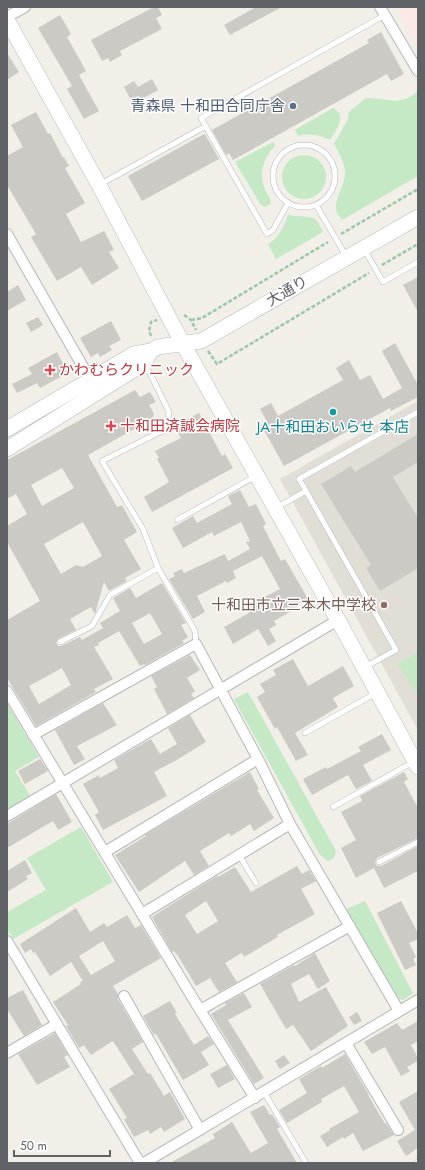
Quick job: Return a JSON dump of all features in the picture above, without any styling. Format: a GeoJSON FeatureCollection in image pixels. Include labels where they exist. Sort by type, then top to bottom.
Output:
{"type":"FeatureCollection","features":[{"type":"Feature","properties":{"kind":"street"},"geometry":{"type":"LineString","coordinates":[[25,7],[7,19],[99,185],[183,344],[338,620],[416,764]]}},
{"type":"Feature","properties":{"kind":"street"},"geometry":{"type":"LineString","coordinates":[[383,11],[418,71]]}},
{"type":"Feature","properties":{"kind":"street","name":"大通り"},"geometry":{"type":"LineString","coordinates":[[7,429],[134,354],[151,351],[158,347],[201,341],[363,248],[417,221]]}},
{"type":"Feature","properties":{"kind":"street"},"geometry":{"type":"LineString","coordinates":[[7,234],[90,379]]}},
{"type":"Feature","properties":{"kind":"street"},"geometry":{"type":"LineString","coordinates":[[7,449],[143,364],[151,351]]}},
{"type":"Feature","properties":{"kind":"street"},"geometry":{"type":"LineString","coordinates":[[7,816],[62,782],[338,620]]}},
{"type":"Feature","properties":{"kind":"street"},"geometry":{"type":"LineString","coordinates":[[33,735],[196,644],[258,759],[290,824],[399,1011]]}},
{"type":"Feature","properties":{"kind":"street"},"geometry":{"type":"LineString","coordinates":[[7,691],[255,1098]]}},
{"type":"Feature","properties":{"kind":"street"},"geometry":{"type":"LineString","coordinates":[[105,852],[258,759]]}},
{"type":"Feature","properties":{"kind":"street"},"geometry":{"type":"LineString","coordinates":[[142,914],[290,824]]}},
{"type":"Feature","properties":{"kind":"street"},"geometry":{"type":"LineString","coordinates":[[200,1010],[350,926]]}},
{"type":"Feature","properties":{"kind":"street"},"geometry":{"type":"LineString","coordinates":[[7,941],[140,1163]]}},
{"type":"Feature","properties":{"kind":"street"},"geometry":{"type":"LineString","coordinates":[[124,996],[200,1130]]}},
{"type":"Feature","properties":{"kind":"street"},"geometry":{"type":"LineString","coordinates":[[144,1163],[418,1000]]}},
{"type":"Feature","properties":{"kind":"street"},"geometry":{"type":"LineString","coordinates":[[7,1053],[57,1024]]}},
{"type":"Feature","properties":{"kind":"street"},"geometry":{"type":"LineString","coordinates":[[346,1043],[398,1130]]}},
{"type":"Feature","properties":{"kind":"lane"},"geometry":{"type":"LineString","coordinates":[[288,203],[273,230],[267,234],[201,118],[383,11]]}},
{"type":"Feature","properties":{"kind":"lane"},"geometry":{"type":"LineString","coordinates":[[99,185],[206,126]]}},
{"type":"Feature","properties":{"kind":"lane"},"geometry":{"type":"LineString","coordinates":[[306,146],[314,147],[320,150],[331,160],[335,175],[332,189],[323,201],[316,205],[302,207],[288,203],[277,192],[273,178],[273,171],[280,157],[291,148],[306,146]]}},
{"type":"Feature","properties":{"kind":"lane"},"geometry":{"type":"LineString","coordinates":[[316,205],[347,257]]}},
{"type":"Feature","properties":{"kind":"lane"},"geometry":{"type":"LineString","coordinates":[[363,248],[384,282],[418,262]]}},
{"type":"Feature","properties":{"kind":"lane"},"geometry":{"type":"LineString","coordinates":[[143,364],[150,373],[169,412],[166,429],[102,461],[143,529],[158,568],[195,631],[196,644]]}},
{"type":"Feature","properties":{"kind":"lane"},"geometry":{"type":"LineString","coordinates":[[364,668],[396,650],[299,479],[418,412]]}},
{"type":"Feature","properties":{"kind":"lane"},"geometry":{"type":"LineString","coordinates":[[177,520],[257,475]]}},
{"type":"Feature","properties":{"kind":"lane"},"geometry":{"type":"LineString","coordinates":[[275,508],[306,491]]}},
{"type":"Feature","properties":{"kind":"lane"},"geometry":{"type":"LineString","coordinates":[[60,642],[92,626],[110,595],[158,568]]}},
{"type":"Feature","properties":{"kind":"lane"},"geometry":{"type":"LineString","coordinates":[[306,733],[377,692]]}},
{"type":"Feature","properties":{"kind":"lane"},"geometry":{"type":"LineString","coordinates":[[333,807],[416,764]]}},
{"type":"Feature","properties":{"kind":"lane"},"geometry":{"type":"LineString","coordinates":[[379,862],[418,842]]}},
{"type":"Feature","properties":{"kind":"lane"},"geometry":{"type":"LineString","coordinates":[[239,855],[256,883]]}},
{"type":"Feature","properties":{"kind":"lane"},"geometry":{"type":"LineString","coordinates":[[264,1092],[306,1163]]}},
{"type":"Feature","properties":{"kind":"path"},"geometry":{"type":"LineString","coordinates":[[191,320],[202,318],[335,237],[418,189]]}},
{"type":"Feature","properties":{"kind":"path"},"geometry":{"type":"LineString","coordinates":[[217,364],[418,244]]}},
{"type":"Feature","properties":{"kind":"shaded area"},"geometry":{"type":"Polygon","coordinates":[[[396,7],[418,7],[418,45],[396,7]]]}},
{"type":"Feature","properties":{"kind":"shaded area","name":"十和田市立三本木中学校"},"geometry":{"type":"Polygon","coordinates":[[[418,401],[418,730],[280,479],[418,401]]]}},
{"type":"Feature","properties":{"kind":"green space"},"geometry":{"type":"Polygon","coordinates":[[[417,92],[418,176],[342,220],[338,214],[336,204],[344,181],[345,171],[342,160],[334,144],[348,119],[349,112],[366,98],[393,101],[411,97],[417,92]]]}},
{"type":"Feature","properties":{"kind":"green space"},"geometry":{"type":"Polygon","coordinates":[[[333,108],[340,115],[340,119],[338,127],[330,140],[315,135],[298,136],[295,130],[333,108]]]}},
{"type":"Feature","properties":{"kind":"green space"},"geometry":{"type":"Polygon","coordinates":[[[273,142],[275,146],[263,165],[262,172],[264,186],[271,200],[270,204],[265,207],[261,205],[235,162],[273,142]]]}},
{"type":"Feature","properties":{"kind":"green space"},"geometry":{"type":"Polygon","coordinates":[[[304,155],[316,159],[322,165],[326,177],[322,189],[316,195],[304,199],[292,195],[286,189],[282,177],[286,165],[292,159],[304,155]]]}},
{"type":"Feature","properties":{"kind":"green space"},"geometry":{"type":"Polygon","coordinates":[[[288,215],[314,218],[323,232],[276,259],[268,244],[278,235],[288,215]]]}},
{"type":"Feature","properties":{"kind":"green space"},"geometry":{"type":"Polygon","coordinates":[[[418,652],[418,696],[398,664],[418,652]]]}},
{"type":"Feature","properties":{"kind":"green space"},"geometry":{"type":"Polygon","coordinates":[[[248,692],[336,851],[334,858],[328,861],[320,855],[234,699],[248,692]]]}},
{"type":"Feature","properties":{"kind":"green space"},"geometry":{"type":"Polygon","coordinates":[[[7,703],[39,757],[15,771],[31,797],[7,811],[7,703]]]}},
{"type":"Feature","properties":{"kind":"green space"},"geometry":{"type":"Polygon","coordinates":[[[81,827],[113,882],[13,939],[7,929],[7,912],[46,890],[27,858],[81,827]]]}},
{"type":"Feature","properties":{"kind":"green space"},"geometry":{"type":"Polygon","coordinates":[[[365,901],[413,993],[403,1000],[396,998],[344,910],[365,901]]]}},
{"type":"Feature","properties":{"kind":"building"},"geometry":{"type":"Polygon","coordinates":[[[154,7],[158,7],[162,15],[156,18],[162,29],[120,51],[122,55],[110,62],[108,58],[102,61],[91,40],[154,7]]]}},
{"type":"Feature","properties":{"kind":"building"},"geometry":{"type":"Polygon","coordinates":[[[256,7],[282,7],[230,35],[224,25],[256,7]]]}},
{"type":"Feature","properties":{"kind":"building"},"geometry":{"type":"Polygon","coordinates":[[[60,15],[71,34],[67,37],[86,71],[79,75],[99,111],[84,119],[67,89],[72,86],[38,28],[60,15]]]}},
{"type":"Feature","properties":{"kind":"building","name":"青森県 十和田合同庁舎"},"geometry":{"type":"Polygon","coordinates":[[[381,32],[404,74],[391,81],[387,74],[233,160],[229,153],[226,155],[212,130],[369,43],[367,40],[381,32]]]}},
{"type":"Feature","properties":{"kind":"building"},"geometry":{"type":"Polygon","coordinates":[[[7,53],[19,72],[7,80],[7,53]]]}},
{"type":"Feature","properties":{"kind":"building"},"geometry":{"type":"Polygon","coordinates":[[[152,79],[158,90],[133,104],[124,87],[134,81],[138,87],[152,79]]]}},
{"type":"Feature","properties":{"kind":"building"},"geometry":{"type":"Polygon","coordinates":[[[36,112],[48,134],[50,133],[63,158],[64,157],[69,166],[65,168],[85,203],[66,214],[81,242],[104,231],[114,250],[109,252],[119,268],[92,285],[81,267],[57,281],[31,237],[36,234],[7,185],[7,156],[23,147],[11,125],[36,112]]]}},
{"type":"Feature","properties":{"kind":"building"},"geometry":{"type":"Polygon","coordinates":[[[204,134],[219,159],[142,201],[128,176],[204,134]]]}},
{"type":"Feature","properties":{"kind":"building"},"geometry":{"type":"Polygon","coordinates":[[[418,277],[418,312],[403,285],[418,277]]]}},
{"type":"Feature","properties":{"kind":"building"},"geometry":{"type":"Polygon","coordinates":[[[18,285],[26,300],[7,311],[7,292],[18,285]]]}},
{"type":"Feature","properties":{"kind":"building"},"geometry":{"type":"Polygon","coordinates":[[[38,317],[43,325],[31,332],[26,323],[38,317]]]}},
{"type":"Feature","properties":{"kind":"building"},"geometry":{"type":"Polygon","coordinates":[[[111,321],[121,340],[109,346],[112,350],[100,357],[98,353],[91,357],[80,338],[111,321]]]}},
{"type":"Feature","properties":{"kind":"building","name":"JA十和田おいらせ 本店"},"geometry":{"type":"Polygon","coordinates":[[[395,343],[418,385],[418,397],[391,411],[390,408],[284,466],[261,425],[267,422],[260,409],[271,403],[278,416],[343,380],[336,368],[349,360],[360,380],[370,375],[383,399],[402,388],[382,351],[395,343]]]}},
{"type":"Feature","properties":{"kind":"building"},"geometry":{"type":"Polygon","coordinates":[[[57,352],[68,373],[40,388],[37,383],[17,393],[12,384],[32,374],[28,368],[57,352]]]}},
{"type":"Feature","properties":{"kind":"building"},"geometry":{"type":"Polygon","coordinates":[[[135,390],[140,397],[150,392],[156,402],[149,405],[154,414],[152,419],[88,455],[117,507],[122,505],[137,532],[124,540],[141,569],[125,578],[127,581],[109,591],[104,582],[95,614],[91,607],[70,619],[76,630],[58,639],[56,643],[58,646],[61,646],[80,637],[82,640],[103,628],[100,623],[120,611],[113,598],[130,588],[136,598],[162,583],[186,623],[181,625],[188,637],[182,641],[184,643],[145,665],[140,666],[119,631],[98,643],[99,645],[94,647],[113,679],[94,689],[96,692],[36,726],[7,678],[7,620],[40,601],[7,542],[7,526],[27,514],[16,494],[7,499],[7,460],[135,390]],[[62,468],[31,485],[42,506],[74,488],[62,468]],[[83,522],[44,544],[61,574],[76,565],[83,567],[102,556],[83,522]],[[150,613],[132,623],[144,644],[162,634],[150,613]],[[62,668],[29,686],[39,704],[71,685],[62,668]]]}},
{"type":"Feature","properties":{"kind":"building"},"geometry":{"type":"Polygon","coordinates":[[[199,413],[222,456],[225,454],[233,468],[152,512],[144,497],[169,482],[157,459],[159,458],[155,451],[181,438],[177,431],[185,427],[182,422],[199,413]]]}},
{"type":"Feature","properties":{"kind":"building"},"geometry":{"type":"Polygon","coordinates":[[[418,434],[418,462],[393,477],[418,518],[418,568],[380,591],[366,568],[371,565],[321,484],[351,466],[355,472],[418,434]]]}},
{"type":"Feature","properties":{"kind":"building"},"geometry":{"type":"Polygon","coordinates":[[[240,490],[249,507],[256,504],[266,524],[263,526],[281,561],[285,559],[308,599],[296,605],[297,608],[274,621],[276,625],[269,629],[276,641],[268,646],[258,629],[233,644],[224,627],[249,613],[246,607],[280,589],[262,556],[233,571],[236,578],[227,583],[226,581],[197,596],[205,612],[193,619],[169,579],[175,576],[173,573],[182,569],[184,573],[225,554],[228,561],[250,549],[246,542],[250,541],[241,522],[214,536],[212,532],[183,548],[172,528],[193,516],[197,523],[232,504],[228,496],[240,490]]]}},
{"type":"Feature","properties":{"kind":"building"},"geometry":{"type":"Polygon","coordinates":[[[190,655],[200,670],[187,678],[195,691],[191,694],[194,698],[167,714],[154,689],[157,687],[151,676],[190,655]]]}},
{"type":"Feature","properties":{"kind":"building"},"geometry":{"type":"Polygon","coordinates":[[[293,659],[308,686],[343,666],[354,686],[333,698],[338,707],[295,733],[308,755],[296,761],[277,727],[275,729],[257,697],[265,692],[260,684],[276,675],[273,670],[293,659]]]}},
{"type":"Feature","properties":{"kind":"building"},"geometry":{"type":"Polygon","coordinates":[[[103,703],[117,725],[77,746],[85,759],[74,765],[55,730],[103,703]]]}},
{"type":"Feature","properties":{"kind":"building"},"geometry":{"type":"Polygon","coordinates":[[[190,715],[206,742],[154,772],[167,796],[103,830],[95,815],[99,812],[83,784],[99,775],[100,778],[118,768],[114,760],[151,739],[160,754],[177,744],[168,728],[190,715]]]}},
{"type":"Feature","properties":{"kind":"building"},"geometry":{"type":"Polygon","coordinates":[[[382,734],[391,750],[363,765],[372,781],[356,789],[348,775],[312,795],[303,779],[326,767],[327,769],[361,751],[358,747],[382,734]]]}},
{"type":"Feature","properties":{"kind":"building"},"geometry":{"type":"Polygon","coordinates":[[[40,759],[48,771],[25,784],[18,771],[40,759]]]}},
{"type":"Feature","properties":{"kind":"building"},"geometry":{"type":"Polygon","coordinates":[[[250,772],[259,789],[257,790],[274,818],[254,831],[250,824],[231,836],[229,833],[200,851],[209,866],[194,875],[185,861],[139,892],[115,855],[146,836],[145,835],[250,772]]]}},
{"type":"Feature","properties":{"kind":"building"},"geometry":{"type":"Polygon","coordinates":[[[404,772],[408,779],[404,782],[418,808],[418,838],[377,858],[375,862],[377,866],[381,866],[418,846],[418,871],[384,888],[374,868],[356,878],[341,848],[356,840],[341,812],[362,801],[360,796],[404,772]]]}},
{"type":"Feature","properties":{"kind":"building"},"geometry":{"type":"Polygon","coordinates":[[[56,794],[72,822],[58,830],[53,821],[7,848],[7,824],[56,794]]]}},
{"type":"Feature","properties":{"kind":"building"},"geometry":{"type":"Polygon","coordinates":[[[25,860],[32,873],[26,876],[28,879],[7,892],[7,871],[25,860]]]}},
{"type":"Feature","properties":{"kind":"building"},"geometry":{"type":"Polygon","coordinates":[[[297,866],[302,874],[309,870],[316,881],[301,889],[315,914],[277,935],[278,937],[244,957],[242,953],[225,963],[237,982],[219,992],[210,978],[196,986],[178,956],[174,951],[172,952],[152,917],[217,876],[218,877],[235,867],[251,892],[297,866]],[[206,901],[185,915],[197,934],[218,921],[206,901]]]}},
{"type":"Feature","properties":{"kind":"building"},"geometry":{"type":"Polygon","coordinates":[[[401,901],[418,933],[418,939],[409,943],[416,957],[413,959],[416,965],[405,970],[377,913],[401,901]]]}},
{"type":"Feature","properties":{"kind":"building"},"geometry":{"type":"Polygon","coordinates":[[[76,908],[90,932],[104,923],[107,927],[127,915],[135,928],[141,925],[161,958],[113,986],[118,994],[118,999],[143,1042],[132,1049],[148,1074],[150,1073],[164,1096],[170,1092],[185,1119],[164,1132],[161,1127],[150,1134],[148,1130],[134,1137],[124,1119],[127,1118],[109,1089],[134,1074],[113,1041],[91,1055],[84,1045],[79,1048],[66,1026],[68,1025],[53,1002],[81,984],[80,982],[83,981],[71,962],[50,976],[35,952],[33,953],[31,949],[25,953],[20,944],[76,908]],[[103,941],[79,956],[91,975],[115,961],[103,941]]]}},
{"type":"Feature","properties":{"kind":"building"},"geometry":{"type":"Polygon","coordinates":[[[315,953],[330,981],[318,989],[309,974],[291,984],[299,1002],[326,987],[348,1026],[311,1051],[293,1025],[286,1029],[260,984],[294,965],[295,966],[315,953]]]}},
{"type":"Feature","properties":{"kind":"building"},"geometry":{"type":"Polygon","coordinates":[[[23,990],[42,1025],[24,1036],[7,1009],[7,998],[23,990]]]}},
{"type":"Feature","properties":{"kind":"building"},"geometry":{"type":"Polygon","coordinates":[[[244,993],[252,1007],[228,1020],[264,1078],[254,1084],[211,1014],[226,1005],[225,1003],[244,993]]]}},
{"type":"Feature","properties":{"kind":"building"},"geometry":{"type":"Polygon","coordinates":[[[170,1001],[177,1013],[175,1014],[194,1045],[208,1036],[214,1044],[201,1052],[209,1065],[183,1080],[156,1034],[154,1035],[143,1016],[170,1001]]]}},
{"type":"Feature","properties":{"kind":"building"},"geometry":{"type":"Polygon","coordinates":[[[357,1012],[362,1021],[354,1025],[349,1017],[357,1012]]]}},
{"type":"Feature","properties":{"kind":"building"},"geometry":{"type":"Polygon","coordinates":[[[418,1021],[418,1041],[411,1045],[418,1058],[418,1061],[407,1067],[410,1071],[401,1076],[385,1047],[372,1054],[364,1042],[397,1023],[402,1030],[418,1021]]]}},
{"type":"Feature","properties":{"kind":"building"},"geometry":{"type":"Polygon","coordinates":[[[55,1033],[68,1055],[64,1057],[70,1067],[37,1085],[18,1054],[55,1033]]]}},
{"type":"Feature","properties":{"kind":"building"},"geometry":{"type":"Polygon","coordinates":[[[345,1054],[385,1124],[386,1123],[394,1135],[363,1151],[353,1133],[344,1139],[343,1137],[327,1147],[320,1136],[330,1130],[329,1129],[359,1112],[344,1086],[321,1099],[322,1102],[287,1123],[279,1110],[307,1093],[299,1079],[321,1066],[322,1068],[345,1054]]]}},
{"type":"Feature","properties":{"kind":"building"},"geometry":{"type":"Polygon","coordinates":[[[284,1055],[290,1063],[280,1069],[275,1061],[284,1055]]]}},
{"type":"Feature","properties":{"kind":"building"},"geometry":{"type":"Polygon","coordinates":[[[227,1065],[235,1079],[218,1088],[210,1074],[227,1065]]]}},
{"type":"Feature","properties":{"kind":"building"},"geometry":{"type":"Polygon","coordinates":[[[418,1091],[418,1148],[406,1156],[397,1141],[415,1130],[399,1102],[418,1091]]]}},
{"type":"Feature","properties":{"kind":"building"},"geometry":{"type":"Polygon","coordinates":[[[264,1105],[280,1127],[277,1129],[297,1163],[170,1163],[215,1138],[213,1134],[232,1122],[251,1153],[268,1143],[250,1112],[264,1105]]]}},
{"type":"Feature","properties":{"kind":"place","name":"青森県 十和田合同庁舎"},"geometry":{"type":"Point","coordinates":[293,106]}},
{"type":"Feature","properties":{"kind":"place","name":"かわむらクリニック"},"geometry":{"type":"Point","coordinates":[50,370]}},
{"type":"Feature","properties":{"kind":"place","name":"JA十和田おいらせ 本店"},"geometry":{"type":"Point","coordinates":[333,412]}},
{"type":"Feature","properties":{"kind":"place","name":"十和田済誠会病院"},"geometry":{"type":"Point","coordinates":[111,426]}},
{"type":"Feature","properties":{"kind":"place","name":"十和田市立三本木中学校"},"geometry":{"type":"Point","coordinates":[384,605]}}]}
